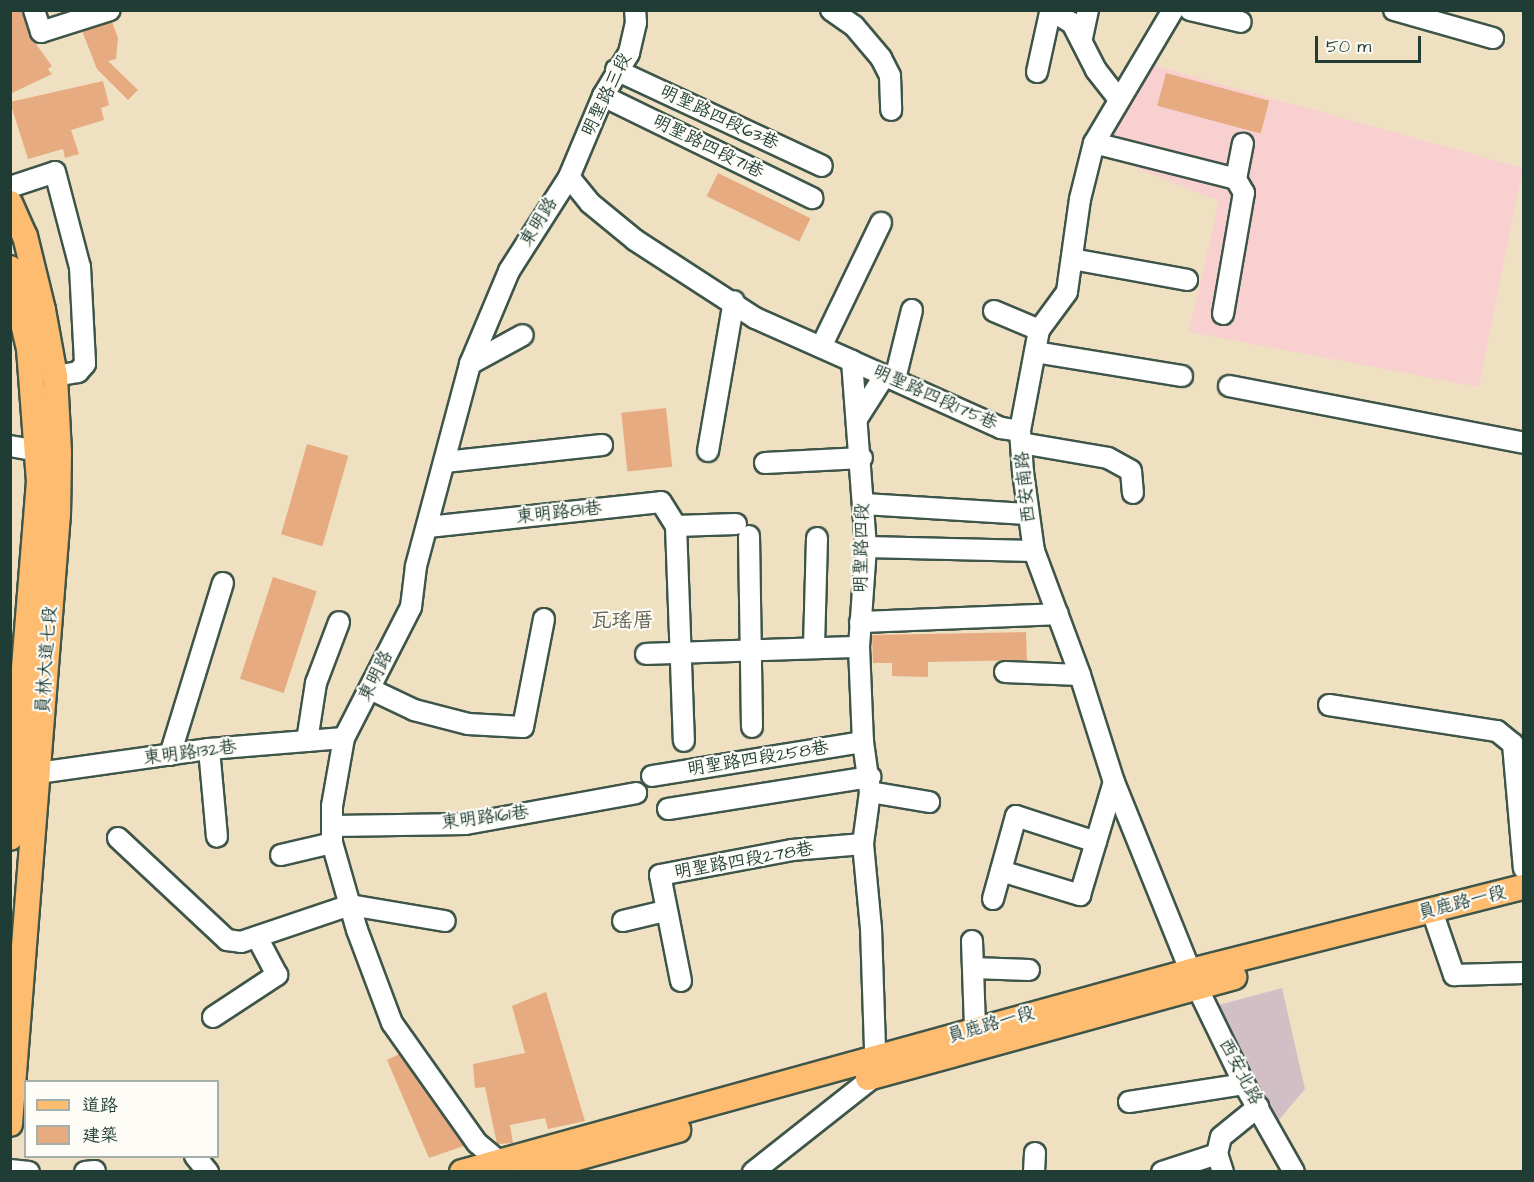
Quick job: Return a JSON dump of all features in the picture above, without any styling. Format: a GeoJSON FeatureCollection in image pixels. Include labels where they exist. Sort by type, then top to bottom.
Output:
{"type":"FeatureCollection","features":[{"type":"Feature","properties":{"kind":"main road","name":"員林大道七段"},"geometry":{"type":"LineString","coordinates":[[10,203],[27,247],[55,376],[58,514],[10,1124]]}},
{"type":"Feature","properties":{"kind":"main road","name":"員林大道七段"},"geometry":{"type":"LineString","coordinates":[[10,268],[25,322],[39,481],[14,760],[10,838]]}},
{"type":"Feature","properties":{"kind":"main road","name":"員鹿路一段"},"geometry":{"type":"LineString","coordinates":[[1434,918],[1524,887]]}},
{"type":"Feature","properties":{"kind":"main road","name":"員鹿路一段"},"geometry":{"type":"LineString","coordinates":[[462,1172],[504,1167],[1194,979],[1434,918],[1524,902]]}},
{"type":"Feature","properties":{"kind":"main road","name":"員鹿路一段"},"geometry":{"type":"LineString","coordinates":[[527,1172],[874,1067],[975,1029],[1194,979]]}},
{"type":"Feature","properties":{"kind":"street"},"geometry":{"type":"LineString","coordinates":[[33,10],[41,32],[110,10]]}},
{"type":"Feature","properties":{"kind":"street","name":"明聖路三段"},"geometry":{"type":"LineString","coordinates":[[568,177],[603,96],[616,70],[629,53],[636,23],[634,10]]}},
{"type":"Feature","properties":{"kind":"street"},"geometry":{"type":"LineString","coordinates":[[831,10],[854,26],[881,58],[890,76],[891,110]]}},
{"type":"Feature","properties":{"kind":"street"},"geometry":{"type":"LineString","coordinates":[[1082,38],[1088,10]]}},
{"type":"Feature","properties":{"kind":"street","name":"西安南路"},"geometry":{"type":"LineString","coordinates":[[1173,10],[1094,143],[1080,199],[1066,292],[1039,330],[1020,437],[1027,514],[1034,551],[1080,675],[1114,782],[1194,979]]}},
{"type":"Feature","properties":{"kind":"street"},"geometry":{"type":"LineString","coordinates":[[1190,10],[1241,22]]}},
{"type":"Feature","properties":{"kind":"street"},"geometry":{"type":"LineString","coordinates":[[1394,10],[1493,38]]}},
{"type":"Feature","properties":{"kind":"street"},"geometry":{"type":"LineString","coordinates":[[1037,72],[1050,12],[1072,22],[1096,70],[1119,99]]}},
{"type":"Feature","properties":{"kind":"street","name":"明聖路四段63巷"},"geometry":{"type":"LineString","coordinates":[[616,70],[822,166]]}},
{"type":"Feature","properties":{"kind":"street","name":"明聖路四段71巷"},"geometry":{"type":"LineString","coordinates":[[603,96],[812,198]]}},
{"type":"Feature","properties":{"kind":"street"},"geometry":{"type":"LineString","coordinates":[[1094,143],[1236,179]]}},
{"type":"Feature","properties":{"kind":"street"},"geometry":{"type":"LineString","coordinates":[[1222,314],[1244,193],[1236,179],[1243,144]]}},
{"type":"Feature","properties":{"kind":"street"},"geometry":{"type":"LineString","coordinates":[[10,187],[55,172],[80,267],[84,364],[78,372],[55,376]]}},
{"type":"Feature","properties":{"kind":"street"},"geometry":{"type":"LineString","coordinates":[[568,177],[590,203],[635,240],[734,301],[755,318],[852,361]]}},
{"type":"Feature","properties":{"kind":"street","name":"東明路"},"geometry":{"type":"LineString","coordinates":[[504,1167],[477,1143],[392,1023],[350,905],[333,835],[332,806],[344,738],[411,607],[416,566],[429,527],[470,364],[509,271],[568,177]]}},
{"type":"Feature","properties":{"kind":"street"},"geometry":{"type":"LineString","coordinates":[[822,347],[881,223]]}},
{"type":"Feature","properties":{"kind":"street"},"geometry":{"type":"LineString","coordinates":[[1072,259],[1187,280]]}},
{"type":"Feature","properties":{"kind":"street"},"geometry":{"type":"LineString","coordinates":[[708,451],[734,301]]}},
{"type":"Feature","properties":{"kind":"street"},"geometry":{"type":"LineString","coordinates":[[858,417],[890,377],[912,310]]}},
{"type":"Feature","properties":{"kind":"street"},"geometry":{"type":"LineString","coordinates":[[994,311],[1039,330]]}},
{"type":"Feature","properties":{"kind":"street"},"geometry":{"type":"LineString","coordinates":[[470,364],[524,335]]}},
{"type":"Feature","properties":{"kind":"street"},"geometry":{"type":"LineString","coordinates":[[1035,352],[1182,376]]}},
{"type":"Feature","properties":{"kind":"street","name":"明聖路四段175巷"},"geometry":{"type":"LineString","coordinates":[[852,361],[1020,437],[1108,458],[1131,471],[1133,493]]}},
{"type":"Feature","properties":{"kind":"street","name":"明聖路四段"},"geometry":{"type":"LineString","coordinates":[[852,361],[862,458],[866,547],[860,647],[863,742],[870,784],[863,844],[871,928],[874,1067]]}},
{"type":"Feature","properties":{"kind":"street"},"geometry":{"type":"LineString","coordinates":[[1229,386],[1524,443]]}},
{"type":"Feature","properties":{"kind":"street"},"geometry":{"type":"LineString","coordinates":[[445,462],[602,444]]}},
{"type":"Feature","properties":{"kind":"street"},"geometry":{"type":"LineString","coordinates":[[10,446],[38,451]]}},
{"type":"Feature","properties":{"kind":"street"},"geometry":{"type":"LineString","coordinates":[[765,463],[862,458]]}},
{"type":"Feature","properties":{"kind":"street","name":"東明路81巷"},"geometry":{"type":"LineString","coordinates":[[429,527],[661,502],[676,526]]}},
{"type":"Feature","properties":{"kind":"street"},"geometry":{"type":"LineString","coordinates":[[864,504],[1027,514]]}},
{"type":"Feature","properties":{"kind":"street"},"geometry":{"type":"LineString","coordinates":[[684,741],[676,526],[743,530],[751,650],[752,728]]}},
{"type":"Feature","properties":{"kind":"street"},"geometry":{"type":"LineString","coordinates":[[814,646],[817,538]]}},
{"type":"Feature","properties":{"kind":"street"},"geometry":{"type":"LineString","coordinates":[[866,547],[1034,551]]}},
{"type":"Feature","properties":{"kind":"street"},"geometry":{"type":"LineString","coordinates":[[170,755],[223,583]]}},
{"type":"Feature","properties":{"kind":"street"},"geometry":{"type":"LineString","coordinates":[[860,622],[1058,614]]}},
{"type":"Feature","properties":{"kind":"street"},"geometry":{"type":"LineString","coordinates":[[370,689],[425,713],[468,724],[523,727],[544,619]]}},
{"type":"Feature","properties":{"kind":"street"},"geometry":{"type":"LineString","coordinates":[[307,741],[316,683],[339,622]]}},
{"type":"Feature","properties":{"kind":"street"},"geometry":{"type":"LineString","coordinates":[[646,654],[814,646],[860,647]]}},
{"type":"Feature","properties":{"kind":"street"},"geometry":{"type":"LineString","coordinates":[[1005,672],[1080,675]]}},
{"type":"Feature","properties":{"kind":"street"},"geometry":{"type":"LineString","coordinates":[[1329,705],[1497,731],[1513,744],[1524,869]]}},
{"type":"Feature","properties":{"kind":"street","name":"東明路132巷"},"geometry":{"type":"LineString","coordinates":[[38,773],[209,749],[344,738]]}},
{"type":"Feature","properties":{"kind":"street","name":"明聖路四段258巷"},"geometry":{"type":"LineString","coordinates":[[652,776],[863,742]]}},
{"type":"Feature","properties":{"kind":"street"},"geometry":{"type":"LineString","coordinates":[[209,749],[217,837]]}},
{"type":"Feature","properties":{"kind":"street"},"geometry":{"type":"LineString","coordinates":[[14,760],[38,773]]}},
{"type":"Feature","properties":{"kind":"street"},"geometry":{"type":"LineString","coordinates":[[1001,871],[1080,895],[1114,782]]}},
{"type":"Feature","properties":{"kind":"street"},"geometry":{"type":"LineString","coordinates":[[668,809],[870,784],[928,802]]}},
{"type":"Feature","properties":{"kind":"street","name":"東明路161巷"},"geometry":{"type":"LineString","coordinates":[[281,855],[333,835],[466,824],[636,793]]}},
{"type":"Feature","properties":{"kind":"street"},"geometry":{"type":"LineString","coordinates":[[993,899],[1016,816],[1096,842]]}},
{"type":"Feature","properties":{"kind":"street"},"geometry":{"type":"LineString","coordinates":[[118,838],[215,933],[241,942],[350,905],[444,921]]}},
{"type":"Feature","properties":{"kind":"street","name":"明聖路四段278巷"},"geometry":{"type":"LineString","coordinates":[[681,981],[665,911],[660,875],[792,850],[863,844]]}},
{"type":"Feature","properties":{"kind":"street"},"geometry":{"type":"LineString","coordinates":[[623,921],[665,911]]}},
{"type":"Feature","properties":{"kind":"street"},"geometry":{"type":"LineString","coordinates":[[1434,918],[1454,975],[1524,973]]}},
{"type":"Feature","properties":{"kind":"street"},"geometry":{"type":"LineString","coordinates":[[213,1017],[277,975],[258,937]]}},
{"type":"Feature","properties":{"kind":"street"},"geometry":{"type":"LineString","coordinates":[[972,941],[975,1029]]}},
{"type":"Feature","properties":{"kind":"street"},"geometry":{"type":"LineString","coordinates":[[973,968],[1029,970]]}},
{"type":"Feature","properties":{"kind":"street","name":"西安北路"},"geometry":{"type":"LineString","coordinates":[[1194,979],[1244,1084],[1294,1172]]}},
{"type":"Feature","properties":{"kind":"street"},"geometry":{"type":"LineString","coordinates":[[753,1172],[874,1067]]}},
{"type":"Feature","properties":{"kind":"street"},"geometry":{"type":"LineString","coordinates":[[1129,1102],[1244,1084]]}},
{"type":"Feature","properties":{"kind":"street"},"geometry":{"type":"LineString","coordinates":[[1162,1172],[1220,1162],[1221,1137],[1258,1107]]}},
{"type":"Feature","properties":{"kind":"street"},"geometry":{"type":"LineString","coordinates":[[197,1158],[208,1172]]}},
{"type":"Feature","properties":{"kind":"street"},"geometry":{"type":"LineString","coordinates":[[10,1170],[28,1172]]}},
{"type":"Feature","properties":{"kind":"shaded area"},"geometry":{"type":"Polygon","coordinates":[[[1152,65],[1523,168],[1479,387],[1189,332],[1219,201],[1102,154],[1152,65]]]}},
{"type":"Feature","properties":{"kind":"shaded area"},"geometry":{"type":"Polygon","coordinates":[[[1282,988],[1305,1089],[1277,1122],[1215,1006],[1282,988]]]}},
{"type":"Feature","properties":{"kind":"building"},"geometry":{"type":"Polygon","coordinates":[[[10,10],[22,10],[30,36],[52,66],[48,69],[52,74],[10,94],[10,10]]]}},
{"type":"Feature","properties":{"kind":"building"},"geometry":{"type":"Polygon","coordinates":[[[112,22],[118,38],[116,59],[108,61],[138,90],[128,100],[97,69],[82,31],[112,22]]]}},
{"type":"Feature","properties":{"kind":"building"},"geometry":{"type":"Polygon","coordinates":[[[1166,73],[1269,101],[1261,134],[1157,106],[1166,73]]]}},
{"type":"Feature","properties":{"kind":"building"},"geometry":{"type":"Polygon","coordinates":[[[103,81],[109,105],[101,108],[104,120],[71,130],[79,154],[65,158],[63,149],[28,159],[10,102],[103,81]]]}},
{"type":"Feature","properties":{"kind":"building"},"geometry":{"type":"Polygon","coordinates":[[[718,173],[811,218],[799,242],[707,196],[718,173]]]}},
{"type":"Feature","properties":{"kind":"building"},"geometry":{"type":"Polygon","coordinates":[[[666,408],[672,467],[627,471],[621,413],[666,408]]]}},
{"type":"Feature","properties":{"kind":"building"},"geometry":{"type":"Polygon","coordinates":[[[307,444],[348,456],[322,546],[281,534],[307,444]]]}},
{"type":"Feature","properties":{"kind":"building"},"geometry":{"type":"Polygon","coordinates":[[[273,577],[317,591],[284,693],[240,679],[273,577]]]}},
{"type":"Feature","properties":{"kind":"building"},"geometry":{"type":"Polygon","coordinates":[[[1026,632],[1027,660],[928,662],[928,677],[892,676],[892,663],[873,663],[872,635],[1026,632]]]}},
{"type":"Feature","properties":{"kind":"building"},"geometry":{"type":"Polygon","coordinates":[[[546,992],[585,1121],[548,1129],[545,1118],[510,1125],[513,1143],[497,1144],[485,1087],[475,1088],[473,1064],[525,1053],[512,1006],[546,992]]]}},
{"type":"Feature","properties":{"kind":"building"},"geometry":{"type":"Polygon","coordinates":[[[399,1054],[464,1146],[429,1158],[387,1060],[399,1054]]]}},
{"type":"Feature","properties":{"kind":"district","name":"瓦瑤厝"},"geometry":{"type":"Point","coordinates":[622,621]}}]}
